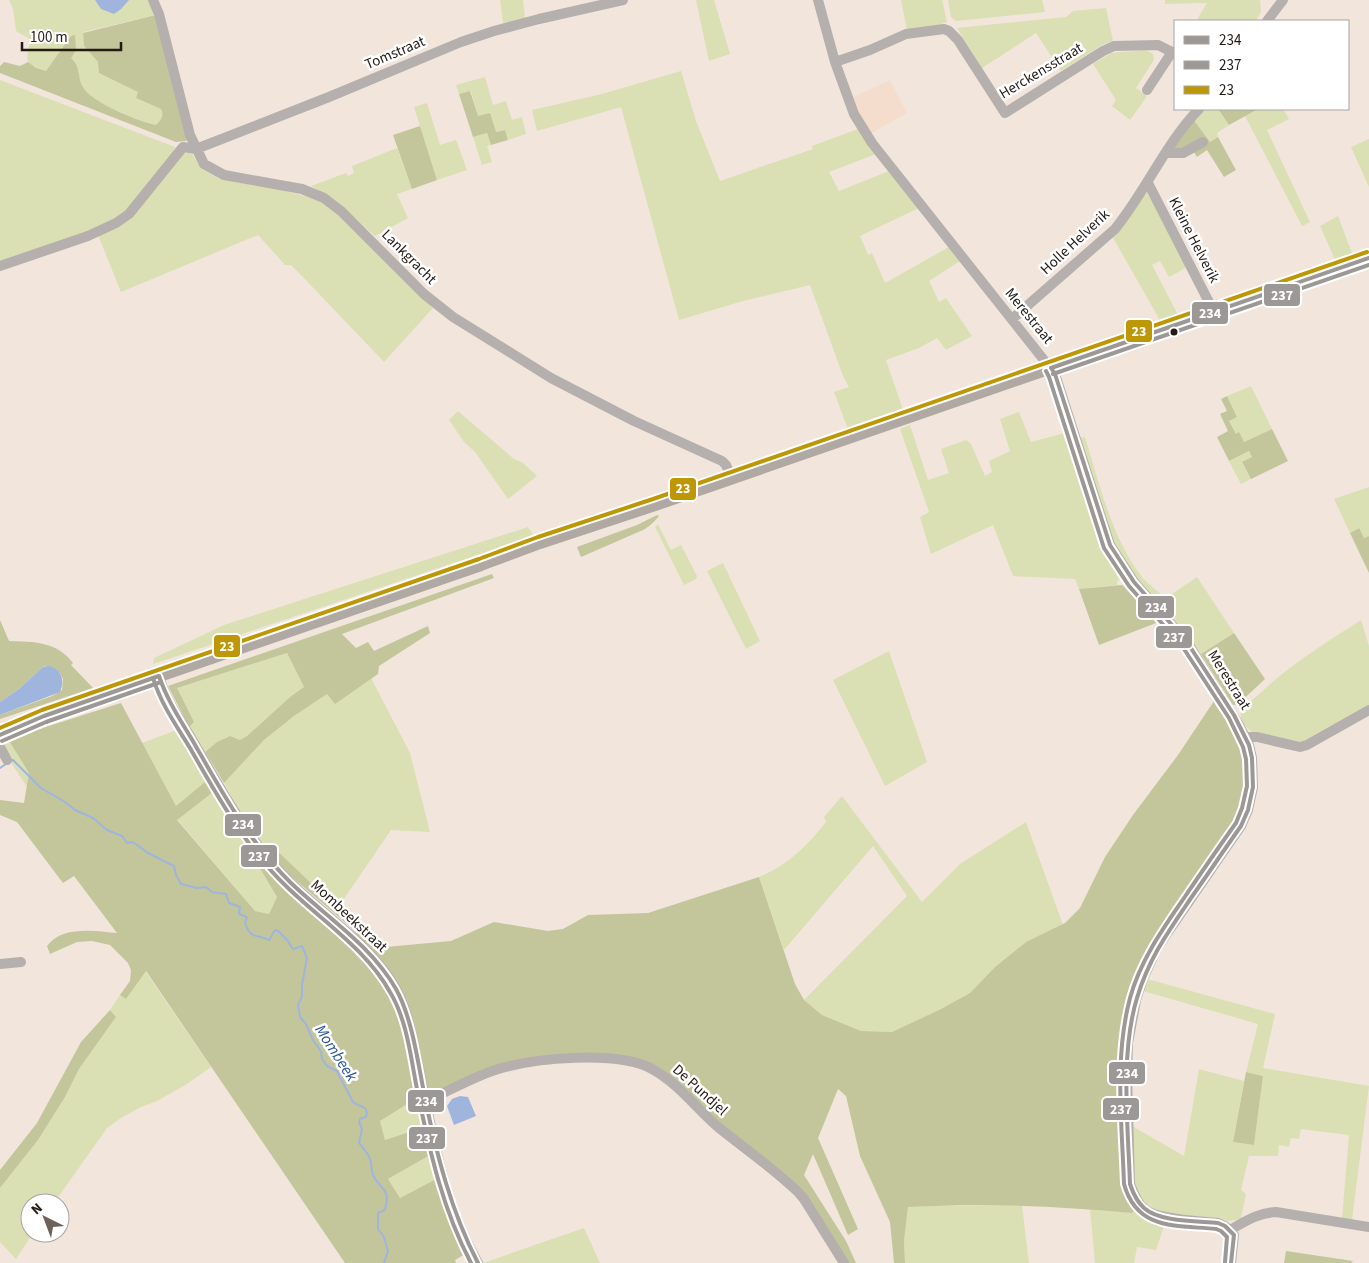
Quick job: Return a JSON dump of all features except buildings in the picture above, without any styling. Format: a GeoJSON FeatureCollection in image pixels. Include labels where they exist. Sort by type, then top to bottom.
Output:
{"type":"FeatureCollection","features":[{"type":"Feature","properties":{"kind":"main road"},"geometry":{"type":"LineString","coordinates":[[0,735],[44,716],[540,543],[1369,258]]}},
{"type":"Feature","properties":{"kind":"main road"},"geometry":{"type":"LineString","coordinates":[[0,727],[44,716]]}},
{"type":"Feature","properties":{"kind":"street","name":"Lankgracht"},"geometry":{"type":"LineString","coordinates":[[153,0],[159,14],[190,135],[204,164],[224,175],[302,189],[324,198],[342,210],[424,294],[452,317],[551,378],[634,421],[722,461],[732,478]]}},
{"type":"Feature","properties":{"kind":"street","name":"Tomstraat"},"geometry":{"type":"LineString","coordinates":[[196,149],[461,42],[539,19],[623,0]]}},
{"type":"Feature","properties":{"kind":"street","name":"Merestraat"},"geometry":{"type":"LineString","coordinates":[[818,0],[835,62],[854,114],[872,143],[1055,374],[1110,545],[1134,582],[1188,642],[1246,737],[1252,758],[1253,772],[1253,787],[1248,810],[1241,826],[1157,948],[1138,993],[1130,1023],[1127,1073],[1130,1184],[1134,1195],[1142,1207],[1153,1214],[1218,1223],[1230,1230]]}},
{"type":"Feature","properties":{"kind":"street"},"geometry":{"type":"LineString","coordinates":[[1268,20],[1283,0]]}},
{"type":"Feature","properties":{"kind":"street","name":"Herckensstraat"},"geometry":{"type":"LineString","coordinates":[[835,62],[870,50],[906,34],[949,30],[958,40],[1005,113],[1103,51],[1114,46],[1158,45],[1172,52],[1147,90]]}},
{"type":"Feature","properties":{"kind":"street","name":"Holle Helverik"},"geometry":{"type":"LineString","coordinates":[[1012,320],[1115,229],[1148,183],[1180,132],[1198,110]]}},
{"type":"Feature","properties":{"kind":"street"},"geometry":{"type":"LineString","coordinates":[[1166,153],[1183,153],[1203,142]]}},
{"type":"Feature","properties":{"kind":"street"},"geometry":{"type":"LineString","coordinates":[[0,266],[88,236],[116,223],[129,214],[183,147],[196,149]]}},
{"type":"Feature","properties":{"kind":"street","name":"Kleine Helverik"},"geometry":{"type":"LineString","coordinates":[[1148,183],[1214,312]]}},
{"type":"Feature","properties":{"kind":"street","name":"Mombeekstraat"},"geometry":{"type":"LineString","coordinates":[[159,676],[161,684],[186,730],[244,828],[264,854],[290,882],[369,953],[397,990],[409,1025],[444,1184],[478,1263]]}},
{"type":"Feature","properties":{"kind":"street"},"geometry":{"type":"LineString","coordinates":[[1246,737],[1257,737],[1300,747],[1307,745],[1369,710]]}},
{"type":"Feature","properties":{"kind":"street"},"geometry":{"type":"LineString","coordinates":[[0,747],[7,760]]}},
{"type":"Feature","properties":{"kind":"street"},"geometry":{"type":"LineString","coordinates":[[0,964],[22,962]]}},
{"type":"Feature","properties":{"kind":"street","name":"De Pundjel"},"geometry":{"type":"LineString","coordinates":[[426,1102],[494,1070],[517,1064],[568,1058],[616,1058],[647,1066],[668,1080],[718,1126],[794,1188],[804,1199],[844,1263]]}},
{"type":"Feature","properties":{"kind":"street"},"geometry":{"type":"LineString","coordinates":[[1231,1263],[1234,1235],[1230,1230],[1264,1213],[1276,1212],[1369,1227]]}},
{"type":"Feature","properties":{"kind":"shaded area"},"geometry":{"type":"Polygon","coordinates":[[[890,80],[907,113],[870,134],[851,98],[890,80]]]}},
{"type":"Feature","properties":{"kind":"green space"},"geometry":{"type":"Polygon","coordinates":[[[9,0],[149,0],[156,15],[83,32],[84,46],[98,62],[139,92],[136,98],[161,109],[162,117],[160,121],[156,125],[128,116],[105,105],[87,93],[81,83],[78,68],[71,58],[75,35],[71,37],[46,71],[39,70],[30,65],[27,57],[31,40],[16,31],[13,9],[9,0]]]}},
{"type":"Feature","properties":{"kind":"green space"},"geometry":{"type":"Polygon","coordinates":[[[500,0],[523,0],[525,18],[503,23],[500,0]]]}},
{"type":"Feature","properties":{"kind":"green space"},"geometry":{"type":"Polygon","coordinates":[[[696,0],[714,0],[730,54],[709,61],[696,0]]]}},
{"type":"Feature","properties":{"kind":"green space"},"geometry":{"type":"Polygon","coordinates":[[[901,0],[942,0],[947,22],[943,23],[942,26],[907,30],[901,0]]]}},
{"type":"Feature","properties":{"kind":"green space"},"geometry":{"type":"Polygon","coordinates":[[[948,0],[1042,0],[1045,12],[956,21],[951,17],[948,0]]]}},
{"type":"Feature","properties":{"kind":"green space"},"geometry":{"type":"Polygon","coordinates":[[[1165,0],[1260,0],[1261,12],[1257,20],[1197,20],[1207,3],[1165,4],[1165,0]]]}},
{"type":"Feature","properties":{"kind":"green space"},"geometry":{"type":"Polygon","coordinates":[[[1106,8],[1113,41],[1102,45],[1061,71],[1036,33],[982,68],[957,28],[1066,17],[1073,11],[1106,8]]]}},
{"type":"Feature","properties":{"kind":"green space"},"geometry":{"type":"Polygon","coordinates":[[[156,15],[188,139],[186,141],[176,142],[0,73],[0,66],[4,62],[20,66],[28,62],[36,68],[46,71],[71,36],[75,35],[76,50],[71,58],[78,68],[81,83],[87,93],[105,105],[139,120],[156,125],[162,117],[161,109],[136,98],[138,92],[99,73],[98,62],[84,46],[83,33],[156,15]]]}},
{"type":"Feature","properties":{"kind":"green space"},"geometry":{"type":"Polygon","coordinates":[[[1146,50],[1153,54],[1154,60],[1136,88],[1147,96],[1130,120],[1112,106],[1116,100],[1093,64],[1111,53],[1146,50]]]}},
{"type":"Feature","properties":{"kind":"green space"},"geometry":{"type":"Polygon","coordinates":[[[681,71],[696,121],[720,181],[813,149],[812,146],[858,129],[876,154],[829,172],[839,191],[889,171],[919,208],[860,236],[868,255],[872,253],[885,283],[949,247],[960,261],[929,281],[939,302],[946,298],[972,336],[946,350],[937,338],[919,348],[886,360],[903,410],[848,429],[834,392],[849,387],[843,376],[810,285],[743,301],[679,320],[621,107],[537,131],[532,110],[602,94],[681,71]]]}},
{"type":"Feature","properties":{"kind":"green space"},"geometry":{"type":"Polygon","coordinates":[[[485,77],[493,105],[506,101],[512,120],[522,117],[526,134],[508,140],[505,130],[496,132],[478,117],[471,91],[459,94],[456,85],[485,77]]]}},
{"type":"Feature","properties":{"kind":"green space"},"geometry":{"type":"Polygon","coordinates":[[[0,80],[175,147],[173,156],[127,212],[103,227],[0,263],[0,80]]]}},
{"type":"Feature","properties":{"kind":"green space"},"geometry":{"type":"Polygon","coordinates":[[[470,91],[478,116],[490,113],[496,132],[505,130],[508,140],[491,145],[487,133],[473,137],[459,94],[470,91]]]}},
{"type":"Feature","properties":{"kind":"green space"},"geometry":{"type":"Polygon","coordinates":[[[427,103],[440,145],[456,140],[467,170],[437,180],[414,107],[427,103]]]}},
{"type":"Feature","properties":{"kind":"green space"},"geometry":{"type":"Polygon","coordinates":[[[1201,110],[1219,110],[1229,125],[1217,133],[1218,137],[1210,142],[1193,119],[1201,110]]]}},
{"type":"Feature","properties":{"kind":"green space"},"geometry":{"type":"Polygon","coordinates":[[[1219,110],[1256,110],[1229,125],[1219,110]]]}},
{"type":"Feature","properties":{"kind":"green space"},"geometry":{"type":"Polygon","coordinates":[[[1256,110],[1284,110],[1289,119],[1267,130],[1310,222],[1302,226],[1245,116],[1256,110]]]}},
{"type":"Feature","properties":{"kind":"green space"},"geometry":{"type":"Polygon","coordinates":[[[1193,119],[1210,142],[1218,137],[1236,170],[1224,177],[1207,150],[1197,157],[1190,146],[1185,149],[1169,149],[1193,119]]]}},
{"type":"Feature","properties":{"kind":"green space"},"geometry":{"type":"Polygon","coordinates":[[[420,126],[437,180],[412,189],[393,135],[420,126]]]}},
{"type":"Feature","properties":{"kind":"green space"},"geometry":{"type":"Polygon","coordinates":[[[487,133],[491,145],[487,146],[492,162],[482,165],[473,137],[487,133]]]}},
{"type":"Feature","properties":{"kind":"green space"},"geometry":{"type":"Polygon","coordinates":[[[1369,139],[1369,187],[1351,147],[1369,139]]]}},
{"type":"Feature","properties":{"kind":"green space"},"geometry":{"type":"Polygon","coordinates":[[[397,148],[412,189],[397,194],[408,218],[375,236],[335,200],[311,186],[346,173],[348,176],[354,173],[352,166],[397,148]]]}},
{"type":"Feature","properties":{"kind":"green space"},"geometry":{"type":"Polygon","coordinates":[[[185,152],[192,154],[202,169],[218,178],[290,192],[312,198],[331,207],[433,308],[384,362],[303,277],[291,265],[285,265],[258,235],[121,292],[98,235],[105,232],[185,152]]]}},
{"type":"Feature","properties":{"kind":"green space"},"geometry":{"type":"Polygon","coordinates":[[[1144,193],[1147,193],[1189,266],[1169,277],[1160,261],[1152,265],[1178,315],[1161,322],[1112,236],[1144,193]]]}},
{"type":"Feature","properties":{"kind":"green space"},"geometry":{"type":"Polygon","coordinates":[[[1338,216],[1353,256],[1336,262],[1320,226],[1338,216]]]}},
{"type":"Feature","properties":{"kind":"green space"},"geometry":{"type":"Polygon","coordinates":[[[1251,386],[1272,429],[1244,442],[1236,434],[1229,421],[1237,416],[1227,396],[1251,386]]]}},
{"type":"Feature","properties":{"kind":"green space"},"geometry":{"type":"Polygon","coordinates":[[[1227,396],[1237,417],[1229,421],[1236,434],[1239,432],[1244,442],[1272,429],[1288,461],[1251,479],[1242,462],[1252,457],[1249,451],[1229,461],[1217,437],[1228,431],[1220,414],[1227,411],[1221,399],[1227,396]]]}},
{"type":"Feature","properties":{"kind":"green space"},"geometry":{"type":"Polygon","coordinates":[[[458,411],[537,476],[508,499],[475,452],[464,442],[449,420],[458,411]]]}},
{"type":"Feature","properties":{"kind":"green space"},"geometry":{"type":"Polygon","coordinates":[[[1019,412],[1031,442],[1068,432],[1103,538],[1122,575],[1121,579],[1117,581],[1117,585],[1079,589],[1075,579],[1013,576],[993,525],[931,554],[920,517],[929,512],[900,429],[910,425],[928,480],[949,473],[941,449],[966,440],[971,444],[985,476],[992,472],[989,461],[1010,451],[1000,419],[1019,412]]]}},
{"type":"Feature","properties":{"kind":"green space"},"geometry":{"type":"Polygon","coordinates":[[[1085,437],[1101,491],[1115,529],[1132,563],[1143,578],[1166,598],[1197,577],[1234,633],[1201,654],[1181,628],[1131,572],[1110,535],[1079,438],[1085,437]]]}},
{"type":"Feature","properties":{"kind":"green space"},"geometry":{"type":"Polygon","coordinates":[[[1249,451],[1252,457],[1242,463],[1251,479],[1241,484],[1229,461],[1249,451]]]}},
{"type":"Feature","properties":{"kind":"green space"},"geometry":{"type":"Polygon","coordinates":[[[1369,487],[1369,536],[1364,538],[1358,528],[1350,533],[1334,499],[1369,487]]]}},
{"type":"Feature","properties":{"kind":"green space"},"geometry":{"type":"Polygon","coordinates":[[[657,515],[659,516],[643,530],[581,557],[577,547],[637,525],[657,515]]]}},
{"type":"Feature","properties":{"kind":"green space"},"geometry":{"type":"Polygon","coordinates":[[[658,524],[671,550],[681,545],[697,576],[696,579],[684,585],[655,527],[658,524]]]}},
{"type":"Feature","properties":{"kind":"green space"},"geometry":{"type":"Polygon","coordinates":[[[528,527],[534,536],[153,664],[154,658],[224,625],[528,527]]]}},
{"type":"Feature","properties":{"kind":"green space"},"geometry":{"type":"Polygon","coordinates":[[[1359,528],[1364,538],[1369,536],[1369,573],[1350,533],[1359,528]]]}},
{"type":"Feature","properties":{"kind":"green space"},"geometry":{"type":"Polygon","coordinates":[[[723,563],[760,641],[746,649],[707,571],[723,563]]]}},
{"type":"Feature","properties":{"kind":"green space"},"geometry":{"type":"Polygon","coordinates":[[[492,574],[494,578],[342,634],[356,648],[368,642],[374,651],[428,626],[430,633],[379,666],[378,674],[335,704],[327,694],[294,716],[264,740],[224,783],[205,752],[217,742],[230,736],[240,740],[247,736],[290,697],[304,687],[287,653],[177,688],[194,722],[189,727],[168,686],[492,574]]]}},
{"type":"Feature","properties":{"kind":"green space"},"geometry":{"type":"Polygon","coordinates":[[[1122,585],[1148,603],[1164,620],[1099,645],[1079,589],[1122,585]]]}},
{"type":"Feature","properties":{"kind":"green space"},"geometry":{"type":"Polygon","coordinates":[[[0,620],[9,641],[44,644],[60,650],[73,663],[71,665],[93,688],[0,719],[0,715],[52,696],[62,690],[63,679],[60,673],[45,666],[19,689],[0,702],[0,620]]]}},
{"type":"Feature","properties":{"kind":"green space"},"geometry":{"type":"Polygon","coordinates":[[[1361,620],[1369,646],[1369,706],[1301,743],[1252,732],[1248,728],[1242,721],[1241,716],[1242,710],[1248,703],[1294,665],[1361,620]]]}},
{"type":"Feature","properties":{"kind":"green space"},"geometry":{"type":"Polygon","coordinates":[[[1234,633],[1265,679],[1237,705],[1233,705],[1201,654],[1234,633]]]}},
{"type":"Feature","properties":{"kind":"green space"},"geometry":{"type":"Polygon","coordinates":[[[889,651],[927,762],[885,786],[833,680],[889,651]]]}},
{"type":"Feature","properties":{"kind":"green space"},"geometry":{"type":"Polygon","coordinates":[[[287,653],[304,687],[290,697],[247,736],[240,740],[229,736],[217,742],[205,752],[189,727],[177,688],[287,653]]]}},
{"type":"Feature","properties":{"kind":"green space"},"geometry":{"type":"Polygon","coordinates":[[[371,678],[410,753],[430,832],[391,830],[337,909],[271,846],[266,849],[247,825],[224,783],[264,740],[294,716],[327,694],[335,703],[371,678]]]}},
{"type":"Feature","properties":{"kind":"green space"},"geometry":{"type":"Polygon","coordinates":[[[1218,695],[1246,746],[1250,787],[1244,808],[1209,867],[1150,950],[1125,1022],[1122,1074],[1126,1186],[1137,1208],[1132,1213],[1020,1206],[908,1207],[904,1241],[905,1263],[894,1263],[890,1222],[860,1156],[846,1096],[838,1089],[818,1138],[858,1229],[848,1235],[813,1154],[804,1175],[846,1241],[856,1263],[847,1263],[811,1203],[709,1116],[633,1059],[529,1060],[427,1096],[415,1040],[374,953],[348,925],[286,872],[266,849],[271,845],[337,908],[341,905],[386,947],[451,941],[494,922],[548,931],[563,929],[588,915],[648,913],[759,877],[795,984],[804,1000],[822,1015],[861,1031],[892,1032],[970,993],[995,967],[1026,942],[1065,923],[1080,908],[1105,857],[1133,815],[1178,755],[1218,695]]]}},
{"type":"Feature","properties":{"kind":"green space"},"geometry":{"type":"Polygon","coordinates":[[[121,703],[176,806],[211,777],[217,789],[177,820],[255,911],[269,914],[277,897],[258,865],[264,858],[367,954],[394,994],[403,1016],[420,1096],[380,1121],[385,1140],[427,1126],[432,1154],[388,1179],[400,1198],[440,1177],[453,1221],[467,1253],[455,1260],[456,1263],[345,1263],[146,971],[126,999],[120,995],[130,981],[131,970],[128,963],[110,945],[92,941],[77,942],[50,954],[47,946],[53,939],[70,932],[99,931],[117,933],[74,876],[63,883],[17,822],[0,815],[0,800],[24,803],[29,773],[8,739],[121,703]]]}},
{"type":"Feature","properties":{"kind":"green space"},"geometry":{"type":"Polygon","coordinates":[[[182,728],[211,777],[176,806],[142,743],[182,728]]]}},
{"type":"Feature","properties":{"kind":"green space"},"geometry":{"type":"Polygon","coordinates":[[[8,739],[30,772],[27,787],[6,755],[1,741],[8,739]]]}},
{"type":"Feature","properties":{"kind":"green space"},"geometry":{"type":"Polygon","coordinates":[[[217,789],[264,858],[258,865],[277,897],[269,914],[255,911],[177,819],[217,789]]]}},
{"type":"Feature","properties":{"kind":"green space"},"geometry":{"type":"Polygon","coordinates":[[[842,796],[922,902],[960,864],[1026,822],[1063,925],[1026,942],[995,967],[970,993],[892,1032],[861,1031],[822,1015],[804,1000],[907,896],[873,846],[784,950],[759,877],[788,861],[804,847],[826,822],[824,817],[842,796]]]}},
{"type":"Feature","properties":{"kind":"green space"},"geometry":{"type":"Polygon","coordinates":[[[145,971],[211,1067],[187,1084],[121,1118],[107,1128],[61,1193],[20,1193],[20,1243],[26,1243],[16,1259],[0,1242],[0,1188],[38,1140],[65,1097],[79,1069],[116,1017],[110,1010],[120,995],[126,999],[145,971]]]}},
{"type":"Feature","properties":{"kind":"green space"},"geometry":{"type":"Polygon","coordinates":[[[1147,979],[1275,1014],[1263,1068],[1369,1086],[1352,1220],[1342,1218],[1349,1135],[1301,1129],[1299,1139],[1291,1138],[1289,1147],[1279,1145],[1278,1156],[1249,1156],[1241,1190],[1246,1194],[1241,1218],[1237,1220],[1226,1221],[1159,1212],[1145,1204],[1139,1196],[1133,1173],[1132,1126],[1184,1156],[1199,1069],[1244,1081],[1233,1142],[1254,1145],[1263,1076],[1246,1072],[1258,1024],[1143,991],[1147,979]]]}},
{"type":"Feature","properties":{"kind":"green space"},"geometry":{"type":"Polygon","coordinates":[[[110,1010],[116,1017],[79,1069],[65,1097],[38,1140],[0,1188],[0,1170],[37,1123],[81,1042],[110,1010]]]}},
{"type":"Feature","properties":{"kind":"green space"},"geometry":{"type":"Polygon","coordinates":[[[1246,1072],[1263,1076],[1254,1145],[1233,1142],[1246,1072]]]}},
{"type":"Feature","properties":{"kind":"green space"},"geometry":{"type":"Polygon","coordinates":[[[420,1096],[427,1126],[385,1140],[380,1121],[420,1096]]]}},
{"type":"Feature","properties":{"kind":"green space"},"geometry":{"type":"Polygon","coordinates":[[[432,1154],[440,1177],[400,1198],[388,1179],[432,1154]]]}},
{"type":"Feature","properties":{"kind":"green space"},"geometry":{"type":"Polygon","coordinates":[[[1022,1206],[1029,1263],[905,1263],[904,1241],[908,1207],[1022,1206]]]}},
{"type":"Feature","properties":{"kind":"green space"},"geometry":{"type":"Polygon","coordinates":[[[1137,1208],[1165,1223],[1156,1250],[1137,1247],[1134,1263],[1095,1263],[1090,1209],[1132,1213],[1137,1208]]]}},
{"type":"Feature","properties":{"kind":"green space"},"geometry":{"type":"Polygon","coordinates":[[[584,1228],[600,1263],[483,1263],[584,1228]]]}},
{"type":"Feature","properties":{"kind":"green space"},"geometry":{"type":"Polygon","coordinates":[[[1286,1251],[1353,1261],[1351,1263],[1284,1263],[1286,1251]]]}},
{"type":"Feature","properties":{"kind":"water"},"geometry":{"type":"Polygon","coordinates":[[[95,0],[129,0],[114,14],[101,9],[95,0]]]}},
{"type":"Feature","properties":{"kind":"water"},"geometry":{"type":"Polygon","coordinates":[[[49,666],[60,673],[62,683],[60,692],[0,715],[0,702],[19,689],[43,667],[49,666]]]}},
{"type":"Feature","properties":{"kind":"water"},"geometry":{"type":"Polygon","coordinates":[[[460,1096],[468,1097],[476,1116],[454,1125],[447,1106],[452,1099],[460,1096]]]}},
{"type":"Feature","properties":{"kind":"waterway","name":"Mombeek"},"geometry":{"type":"LineString","coordinates":[[11,761],[13,760],[41,788],[75,810],[93,818],[107,830],[122,836],[127,843],[133,842],[148,853],[174,866],[181,884],[197,888],[206,887],[212,892],[226,894],[229,903],[240,907],[239,914],[247,917],[245,923],[247,929],[255,936],[269,940],[275,930],[288,941],[292,948],[302,946],[307,958],[302,996],[298,1005],[300,1017],[321,1051],[322,1059],[327,1066],[337,1071],[353,1102],[365,1108],[367,1113],[366,1117],[360,1119],[359,1122],[362,1129],[359,1143],[369,1157],[373,1175],[387,1197],[385,1210],[378,1213],[378,1229],[384,1237],[388,1251],[384,1263]]}},
{"type":"Feature","properties":{"kind":"waterway","name":"Mombeek"},"geometry":{"type":"LineString","coordinates":[[0,768],[6,764]]}},
{"type":"Feature","properties":{"kind":"transit line","name":"23"},"geometry":{"type":"LineString","coordinates":[[0,728],[42,710],[538,537],[1367,252]]}},
{"type":"Feature","properties":{"kind":"transit line","name":"234"},"geometry":{"type":"LineString","coordinates":[[1051,368],[1369,258]]}},
{"type":"Feature","properties":{"kind":"transit line","name":"237"},"geometry":{"type":"LineString","coordinates":[[1053,374],[1369,265]]}},
{"type":"Feature","properties":{"kind":"transit line","name":"234"},"geometry":{"type":"LineString","coordinates":[[1051,368],[1055,374],[1110,545],[1134,582],[1187,642],[1234,715],[1249,745],[1252,758],[1253,787],[1248,810],[1241,826],[1167,934],[1147,970],[1137,998],[1128,1042],[1126,1090],[1130,1184],[1139,1203],[1151,1213],[1159,1216],[1179,1220],[1218,1223],[1225,1226],[1234,1235],[1231,1263]]}},
{"type":"Feature","properties":{"kind":"transit line","name":"237"},"geometry":{"type":"LineString","coordinates":[[1046,371],[1104,548],[1129,586],[1182,646],[1229,718],[1243,747],[1246,759],[1247,786],[1236,823],[1152,946],[1134,984],[1125,1021],[1121,1067],[1120,1091],[1124,1184],[1130,1199],[1138,1210],[1160,1223],[1221,1231],[1227,1237],[1225,1262]]}},
{"type":"Feature","properties":{"kind":"transit line","name":"234"},"geometry":{"type":"LineString","coordinates":[[159,676],[166,694],[215,780],[249,833],[275,867],[361,945],[386,973],[396,989],[411,1028],[430,1120],[446,1183],[460,1223],[478,1263]]}},
{"type":"Feature","properties":{"kind":"transit line","name":"234"},"geometry":{"type":"LineString","coordinates":[[0,735],[44,716],[159,676]]}},
{"type":"Feature","properties":{"kind":"transit line","name":"237"},"geometry":{"type":"LineString","coordinates":[[153,678],[169,714],[222,803],[258,856],[300,900],[343,936],[369,962],[390,992],[405,1029],[438,1181],[461,1243],[471,1263]]}},
{"type":"Feature","properties":{"kind":"transit line","name":"237"},"geometry":{"type":"LineString","coordinates":[[2,741],[46,722],[161,682]]}}]}
